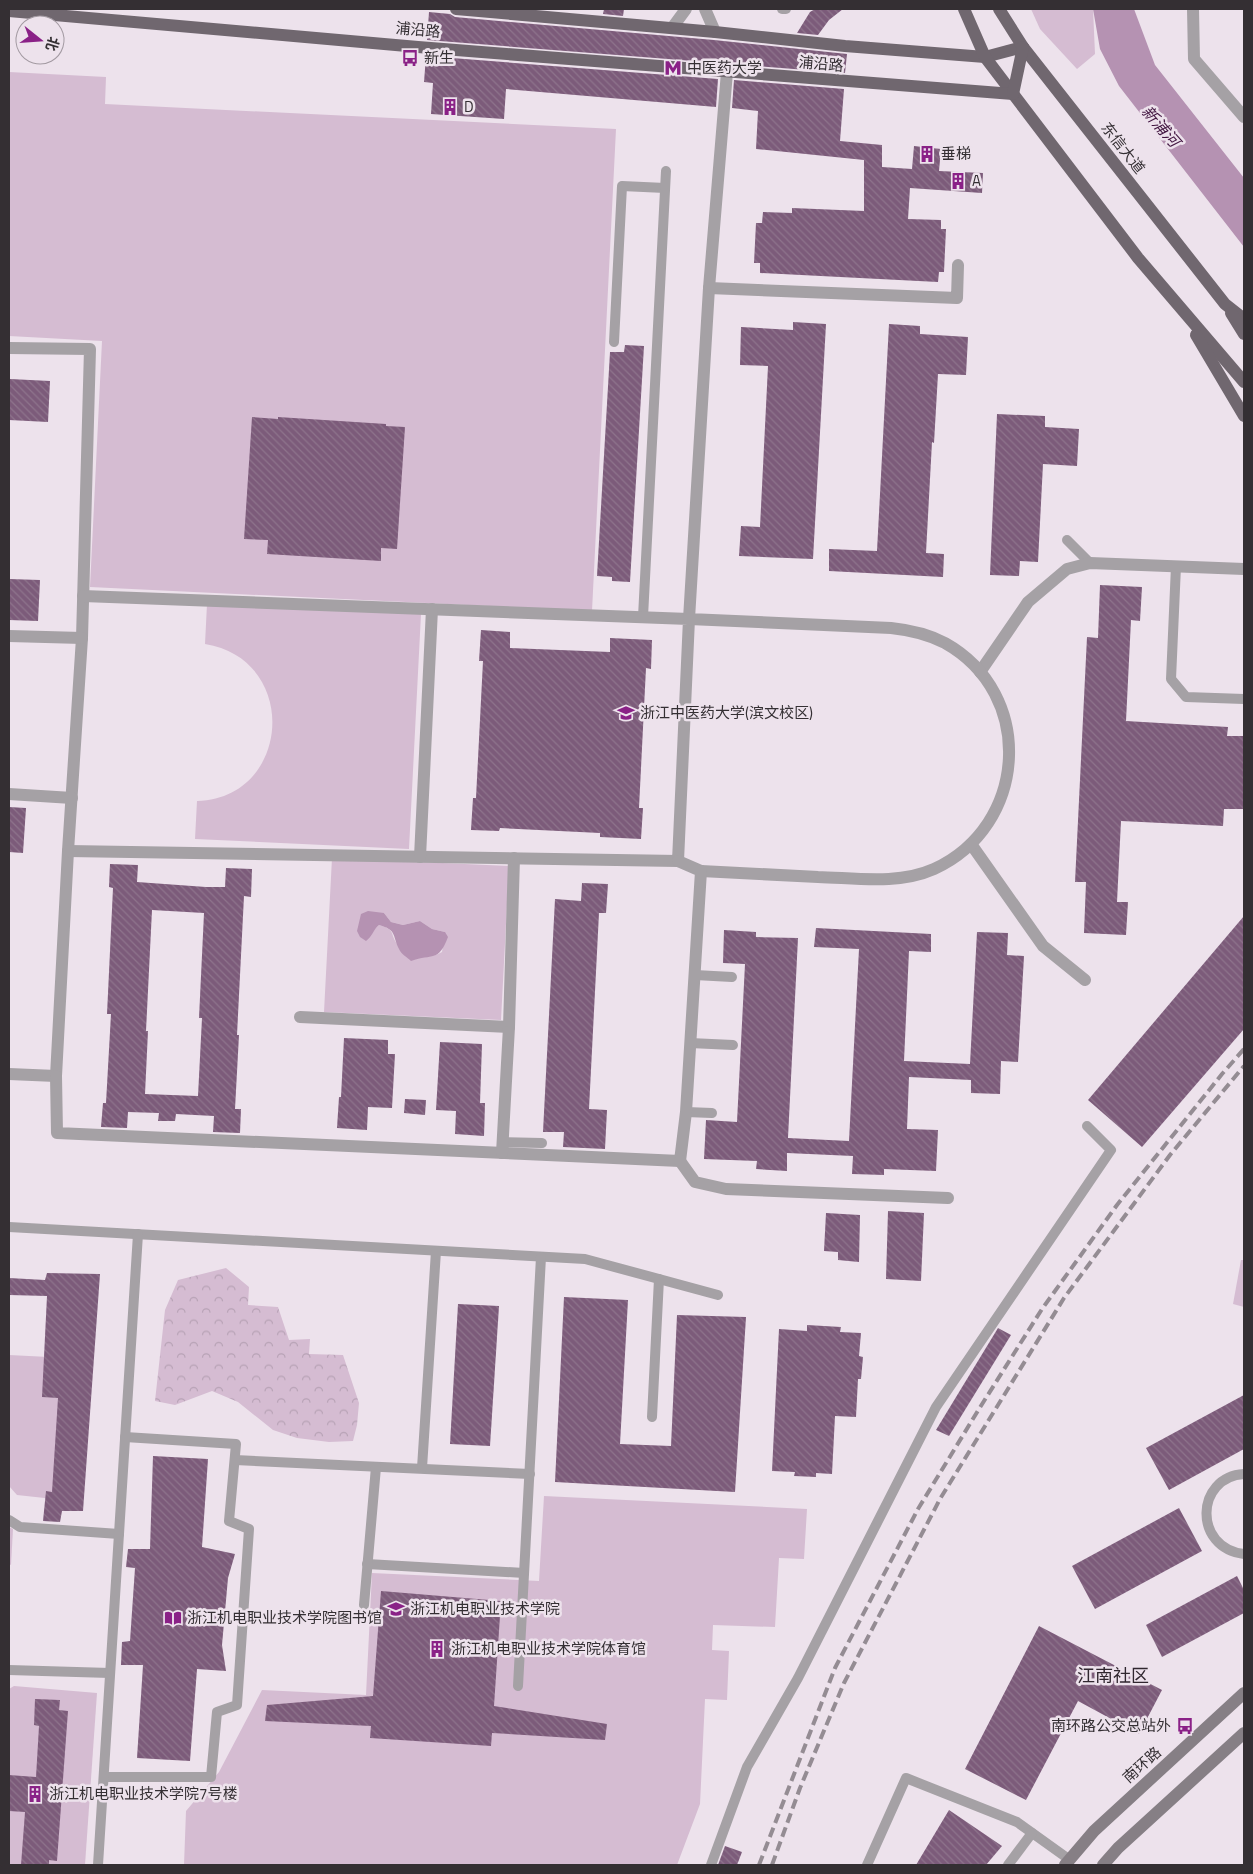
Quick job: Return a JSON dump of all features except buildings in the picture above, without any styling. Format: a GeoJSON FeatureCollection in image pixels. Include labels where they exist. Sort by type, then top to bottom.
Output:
{"type":"FeatureCollection","features":[{"type":"Feature","properties":{"kind":"main road","name":"浦沿路"},"geometry":{"type":"LineString","coordinates":[[456,9],[715,32],[845,46],[985,57],[1024,47]]}},
{"type":"Feature","properties":{"kind":"main road"},"geometry":{"type":"LineString","coordinates":[[964,9],[985,57],[1138,258],[1244,382]]}},
{"type":"Feature","properties":{"kind":"main road","name":"东信大道"},"geometry":{"type":"LineString","coordinates":[[999,9],[1024,47],[1225,304],[1244,334]]}},
{"type":"Feature","properties":{"kind":"main road","name":"浦沿路"},"geometry":{"type":"LineString","coordinates":[[9,11],[727,72],[1013,94]]}},
{"type":"Feature","properties":{"kind":"main road"},"geometry":{"type":"LineString","coordinates":[[1013,94],[1024,47]]}},
{"type":"Feature","properties":{"kind":"main road","name":"东信大道"},"geometry":{"type":"LineString","coordinates":[[1225,304],[1244,319]]}},
{"type":"Feature","properties":{"kind":"main road"},"geometry":{"type":"LineString","coordinates":[[1180,307],[1244,416]]}},
{"type":"Feature","properties":{"kind":"main road","name":"南环路"},"geometry":{"type":"LineString","coordinates":[[1068,1863],[1094,1831],[1244,1693]]}},
{"type":"Feature","properties":{"kind":"main road"},"geometry":{"type":"LineString","coordinates":[[1103,1865],[1118,1848],[1244,1733]]}},
{"type":"Feature","properties":{"kind":"street"},"geometry":{"type":"LineString","coordinates":[[672,28],[686,9]]}},
{"type":"Feature","properties":{"kind":"street"},"geometry":{"type":"LineString","coordinates":[[705,9],[715,32]]}},
{"type":"Feature","properties":{"kind":"street"},"geometry":{"type":"LineString","coordinates":[[1193,9],[1194,59],[1244,117]]}},
{"type":"Feature","properties":{"kind":"street"},"geometry":{"type":"LineString","coordinates":[[678,861],[689,619],[709,288],[727,72]]}},
{"type":"Feature","properties":{"kind":"street"},"geometry":{"type":"LineString","coordinates":[[709,288],[957,298],[958,265]]}},
{"type":"Feature","properties":{"kind":"street"},"geometry":{"type":"LineString","coordinates":[[9,348],[90,350],[82,638],[56,1076],[57,1133],[502,1148],[680,1161]]}},
{"type":"Feature","properties":{"kind":"street"},"geometry":{"type":"LineString","coordinates":[[980,672],[1028,602],[1067,569],[1090,563],[1244,569]]}},
{"type":"Feature","properties":{"kind":"street"},"geometry":{"type":"LineString","coordinates":[[68,851],[678,861],[701,871],[878,880],[897,879],[916,876],[933,870],[950,861],[972,844],[990,822],[999,805],[1009,769],[1008,731],[1004,713],[996,696],[980,672],[960,653],[945,643],[928,635],[909,630],[643,617],[83,596]]}},
{"type":"Feature","properties":{"kind":"street"},"geometry":{"type":"LineString","coordinates":[[420,857],[432,609]]}},
{"type":"Feature","properties":{"kind":"street"},"geometry":{"type":"LineString","coordinates":[[9,636],[82,638]]}},
{"type":"Feature","properties":{"kind":"street"},"geometry":{"type":"LineString","coordinates":[[9,794],[72,798]]}},
{"type":"Feature","properties":{"kind":"street"},"geometry":{"type":"LineString","coordinates":[[972,844],[1043,946],[1085,980]]}},
{"type":"Feature","properties":{"kind":"street"},"geometry":{"type":"LineString","coordinates":[[502,1148],[509,1027],[514,858]]}},
{"type":"Feature","properties":{"kind":"street"},"geometry":{"type":"LineString","coordinates":[[701,871],[686,1112],[680,1161],[695,1182],[726,1189],[948,1198]]}},
{"type":"Feature","properties":{"kind":"street"},"geometry":{"type":"LineString","coordinates":[[300,1016],[509,1027]]}},
{"type":"Feature","properties":{"kind":"street"},"geometry":{"type":"LineString","coordinates":[[9,1074],[56,1076]]}},
{"type":"Feature","properties":{"kind":"lane"},"geometry":{"type":"LineString","coordinates":[[643,617],[666,170]]}},
{"type":"Feature","properties":{"kind":"lane"},"geometry":{"type":"LineString","coordinates":[[614,342],[622,186],[665,188]]}},
{"type":"Feature","properties":{"kind":"lane"},"geometry":{"type":"LineString","coordinates":[[1067,540],[1090,563]]}},
{"type":"Feature","properties":{"kind":"lane"},"geometry":{"type":"LineString","coordinates":[[1176,566],[1171,680],[1186,697],[1244,699]]}},
{"type":"Feature","properties":{"kind":"lane"},"geometry":{"type":"LineString","coordinates":[[694,975],[732,977]]}},
{"type":"Feature","properties":{"kind":"lane"},"geometry":{"type":"LineString","coordinates":[[690,1043],[733,1046]]}},
{"type":"Feature","properties":{"kind":"lane"},"geometry":{"type":"LineString","coordinates":[[686,1112],[712,1113]]}},
{"type":"Feature","properties":{"kind":"lane"},"geometry":{"type":"LineString","coordinates":[[711,1865],[746,1767],[798,1678],[936,1407],[1111,1150],[1087,1126]]}},
{"type":"Feature","properties":{"kind":"lane"},"geometry":{"type":"LineString","coordinates":[[502,1148],[542,1143]]}},
{"type":"Feature","properties":{"kind":"lane"},"geometry":{"type":"LineString","coordinates":[[9,1227],[585,1259],[718,1295]]}},
{"type":"Feature","properties":{"kind":"lane"},"geometry":{"type":"LineString","coordinates":[[98,1865],[138,1234]]}},
{"type":"Feature","properties":{"kind":"lane"},"geometry":{"type":"LineString","coordinates":[[422,1468],[436,1251]]}},
{"type":"Feature","properties":{"kind":"lane"},"geometry":{"type":"LineString","coordinates":[[518,1686],[542,1256]]}},
{"type":"Feature","properties":{"kind":"lane"},"geometry":{"type":"LineString","coordinates":[[652,1417],[659,1279]]}},
{"type":"Feature","properties":{"kind":"lane"},"geometry":{"type":"LineString","coordinates":[[104,1777],[211,1777],[217,1712],[237,1705],[250,1529],[229,1521],[236,1444],[125,1437]]}},
{"type":"Feature","properties":{"kind":"lane"},"geometry":{"type":"LineString","coordinates":[[235,1460],[530,1474]]}},
{"type":"Feature","properties":{"kind":"lane"},"geometry":{"type":"LineString","coordinates":[[364,1605],[376,1466]]}},
{"type":"Feature","properties":{"kind":"lane"},"geometry":{"type":"LineString","coordinates":[[1244,1474],[1229,1477],[1220,1483],[1208,1501],[1206,1511],[1206,1521],[1216,1540],[1223,1547],[1233,1552],[1244,1554]]}},
{"type":"Feature","properties":{"kind":"lane"},"geometry":{"type":"LineString","coordinates":[[9,1520],[20,1526],[119,1534]]}},
{"type":"Feature","properties":{"kind":"lane"},"geometry":{"type":"LineString","coordinates":[[367,1564],[524,1573]]}},
{"type":"Feature","properties":{"kind":"lane"},"geometry":{"type":"LineString","coordinates":[[9,1670],[110,1673]]}},
{"type":"Feature","properties":{"kind":"lane"},"geometry":{"type":"LineString","coordinates":[[867,1865],[906,1778],[1017,1822],[1068,1863]]}},
{"type":"Feature","properties":{"kind":"lane"},"geometry":{"type":"LineString","coordinates":[[1008,1865],[1032,1834]]}},
{"type":"Feature","properties":{"kind":"green space"},"geometry":{"type":"Polygon","coordinates":[[[1031,9],[1093,9],[1095,54],[1077,69],[1040,29],[1031,9]]]}},
{"type":"Feature","properties":{"kind":"green space"},"geometry":{"type":"Polygon","coordinates":[[[9,72],[106,77],[105,104],[616,129],[592,611],[90,587],[102,341],[9,336],[9,72]]]}},
{"type":"Feature","properties":{"kind":"green space"},"geometry":{"type":"Polygon","coordinates":[[[207,604],[421,614],[409,849],[195,839],[197,801],[229,794],[252,777],[266,754],[272,727],[269,699],[257,674],[236,655],[205,644],[207,604]]]}},
{"type":"Feature","properties":{"kind":"green space"},"geometry":{"type":"Polygon","coordinates":[[[332,858],[509,866],[501,1020],[324,1012],[332,858]],[[384,913],[374,930],[379,925],[391,931],[398,945],[415,959],[442,952],[445,932],[432,929],[420,921],[403,925],[391,922],[384,913]]]}},
{"type":"Feature","properties":{"kind":"green space"},"geometry":{"type":"Polygon","coordinates":[[[1241,1260],[1244,1260],[1244,1307],[1233,1304],[1241,1260]]]}},
{"type":"Feature","properties":{"kind":"green space"},"geometry":{"type":"Polygon","coordinates":[[[226,1268],[249,1287],[248,1305],[278,1307],[289,1340],[310,1339],[309,1354],[343,1355],[359,1403],[353,1441],[329,1442],[297,1438],[273,1430],[238,1402],[212,1391],[175,1405],[155,1401],[165,1310],[178,1280],[226,1268]]]}},
{"type":"Feature","properties":{"kind":"green space"},"geometry":{"type":"Polygon","coordinates":[[[9,1355],[69,1358],[63,1500],[17,1495],[9,1486],[9,1355]]]}},
{"type":"Feature","properties":{"kind":"green space"},"geometry":{"type":"Polygon","coordinates":[[[544,1496],[807,1509],[804,1559],[779,1558],[775,1627],[713,1625],[712,1650],[729,1651],[727,1700],[705,1699],[700,1804],[677,1865],[184,1865],[186,1811],[219,1772],[262,1690],[366,1695],[372,1573],[539,1581],[544,1496]]]}},
{"type":"Feature","properties":{"kind":"green space"},"geometry":{"type":"Polygon","coordinates":[[[9,1527],[13,1529],[11,1565],[9,1564],[9,1527]]]}},
{"type":"Feature","properties":{"kind":"green space"},"geometry":{"type":"Polygon","coordinates":[[[14,1686],[97,1693],[85,1865],[9,1865],[9,1689],[14,1686]]]}},
{"type":"Feature","properties":{"kind":"water","name":"新浦河"},"geometry":{"type":"Polygon","coordinates":[[[1093,9],[1134,9],[1155,65],[1244,178],[1244,247],[1119,86],[1100,49],[1093,9]]]}},
{"type":"Feature","properties":{"kind":"water"},"geometry":{"type":"Polygon","coordinates":[[[368,911],[384,913],[391,922],[403,925],[420,921],[432,929],[445,932],[448,937],[438,954],[411,961],[400,951],[393,934],[385,927],[379,925],[366,941],[360,937],[357,931],[361,914],[368,911]]]}},
{"type":"Feature","properties":{"kind":"railway"},"geometry":{"type":"LineString","coordinates":[[759,1865],[835,1668],[918,1509],[1042,1309],[1117,1205],[1244,1049]]}},
{"type":"Feature","properties":{"kind":"railway"},"geometry":{"type":"LineString","coordinates":[[772,1865],[800,1788],[844,1683],[940,1499],[1064,1298],[1170,1155],[1244,1066]]}},
{"type":"Feature","properties":{"kind":"place","name":"新生"},"geometry":{"type":"Point","coordinates":[410,58]}},
{"type":"Feature","properties":{"kind":"place","name":"中医药大学"},"geometry":{"type":"Point","coordinates":[673,68]}},
{"type":"Feature","properties":{"kind":"place","name":"D"},"geometry":{"type":"Point","coordinates":[450,107]}},
{"type":"Feature","properties":{"kind":"place","name":"垂梯"},"geometry":{"type":"Point","coordinates":[927,154]}},
{"type":"Feature","properties":{"kind":"place","name":"A"},"geometry":{"type":"Point","coordinates":[958,181]}},
{"type":"Feature","properties":{"kind":"place","name":"浙江中医药大学(滨文校区)"},"geometry":{"type":"Point","coordinates":[626,713]}},
{"type":"Feature","properties":{"kind":"place","name":"浙江机电职业技术学院"},"geometry":{"type":"Point","coordinates":[396,1609]}},
{"type":"Feature","properties":{"kind":"place","name":"浙江机电职业技术学院图书馆"},"geometry":{"type":"Point","coordinates":[173,1618]}},
{"type":"Feature","properties":{"kind":"place","name":"浙江机电职业技术学院体育馆"},"geometry":{"type":"Point","coordinates":[437,1649]}},
{"type":"Feature","properties":{"kind":"place","name":"南环路公交总站外"},"geometry":{"type":"Point","coordinates":[1185,1726]}},
{"type":"Feature","properties":{"kind":"place","name":"浙江机电职业技术学院7号楼"},"geometry":{"type":"Point","coordinates":[35,1794]}},
{"type":"Feature","properties":{"kind":"district","name":"江南社区"},"geometry":{"type":"Point","coordinates":[1113,1676]}}]}
